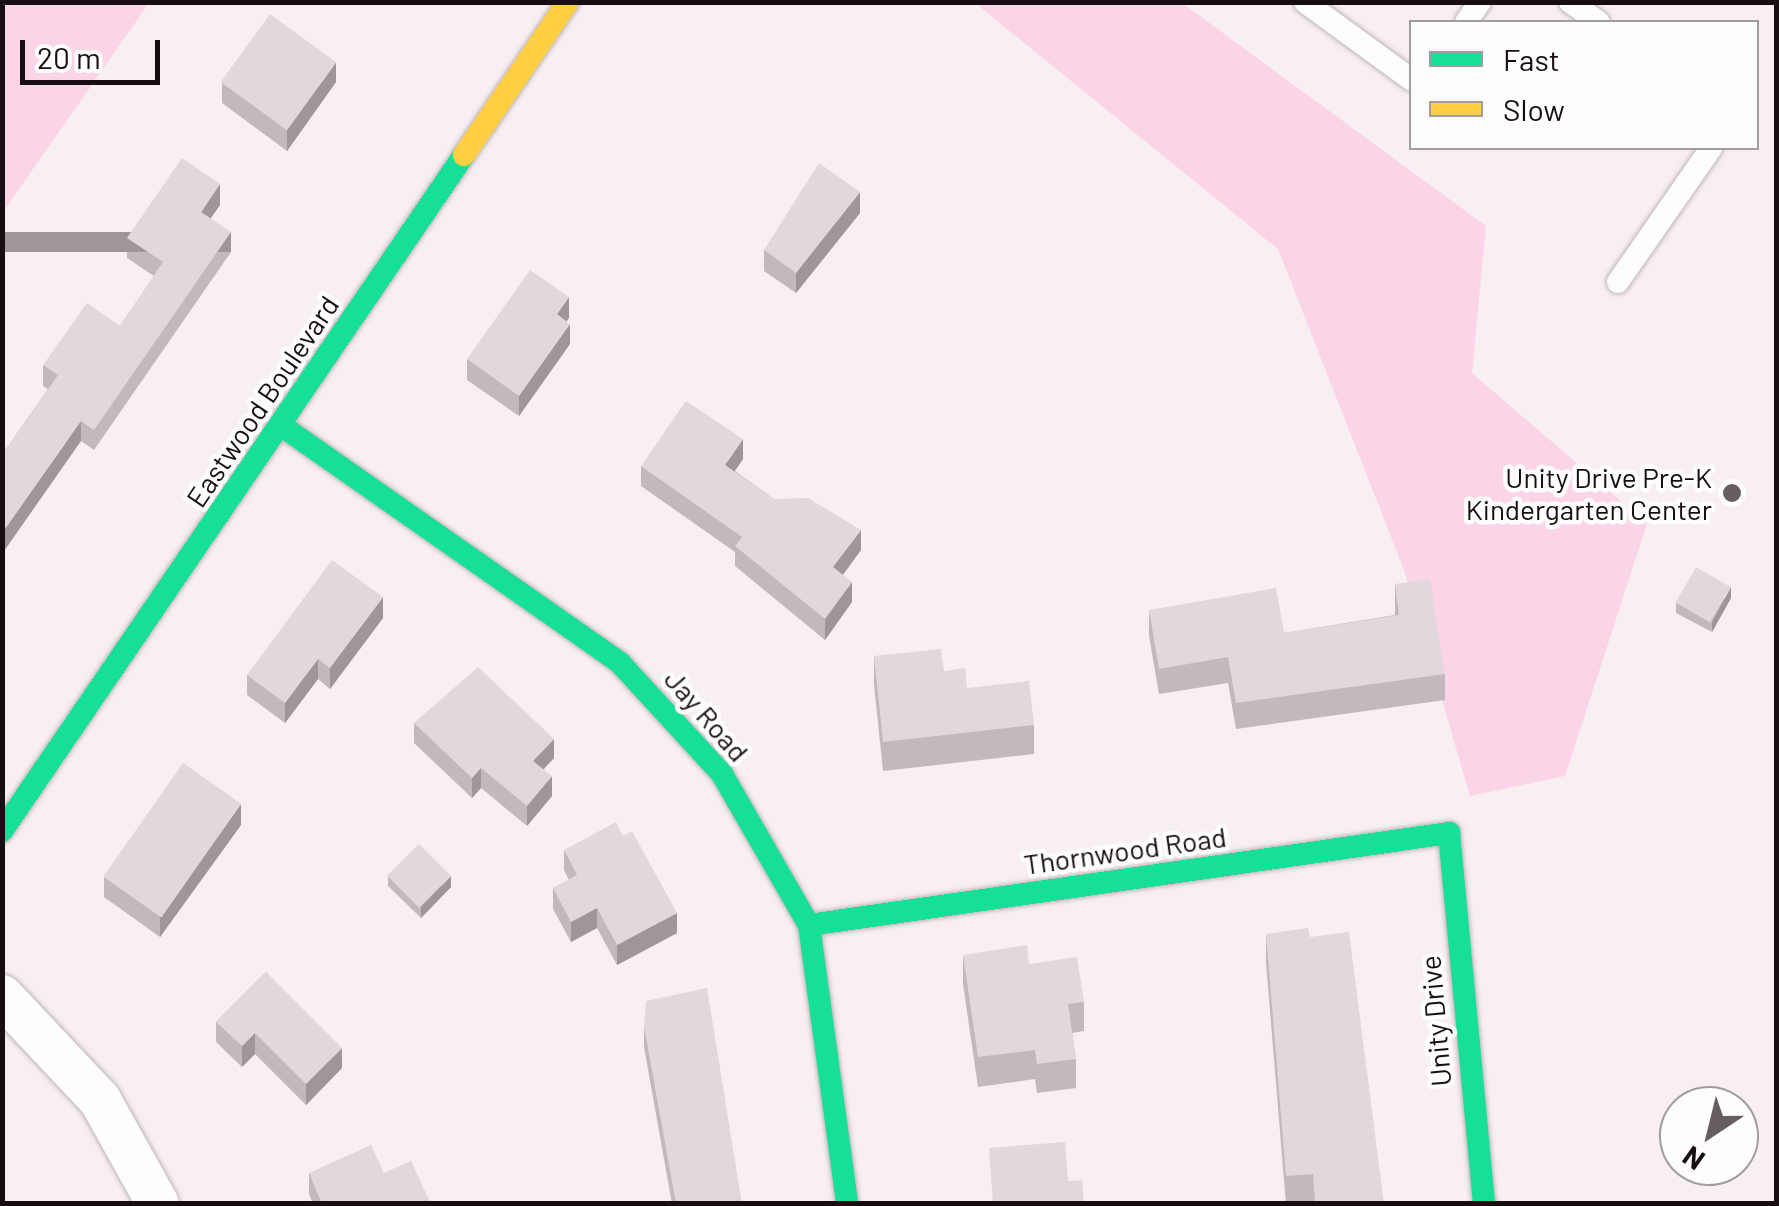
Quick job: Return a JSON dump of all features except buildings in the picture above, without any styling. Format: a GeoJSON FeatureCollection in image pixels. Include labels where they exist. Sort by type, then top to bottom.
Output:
{"type":"FeatureCollection","features":[{"type":"Feature","properties":{"kind":"street","name":"Eastwood Boulevard"},"geometry":{"type":"LineString","coordinates":[[2,831],[568,2]]}},
{"type":"Feature","properties":{"kind":"street","name":"Jay Road"},"geometry":{"type":"LineString","coordinates":[[282,426],[620,663],[722,774],[809,926],[847,1204]]}},
{"type":"Feature","properties":{"kind":"street","name":"Thornwood Road"},"geometry":{"type":"LineString","coordinates":[[809,926],[1449,833]]}},
{"type":"Feature","properties":{"kind":"street","name":"Unity Drive"},"geometry":{"type":"LineString","coordinates":[[1449,833],[1484,1204]]}},
{"type":"Feature","properties":{"kind":"street"},"geometry":{"type":"LineString","coordinates":[[2,996],[100,1100],[158,1204]]}},
{"type":"Feature","properties":{"kind":"lane"},"geometry":{"type":"LineString","coordinates":[[1305,2],[1409,78]]}},
{"type":"Feature","properties":{"kind":"lane"},"geometry":{"type":"LineString","coordinates":[[1570,2],[1596,20]]}},
{"type":"Feature","properties":{"kind":"lane"},"geometry":{"type":"LineString","coordinates":[[1618,282],[1710,150]]}},
{"type":"Feature","properties":{"kind":"shaded area"},"geometry":{"type":"Polygon","coordinates":[[[2,3],[149,3],[3,212],[2,3]]]}},
{"type":"Feature","properties":{"kind":"shaded area"},"geometry":{"type":"Polygon","coordinates":[[[975,3],[1182,3],[1486,226],[1472,373],[1647,524],[1565,776],[1470,796],[1404,570],[1278,249],[975,3]]]}},
{"type":"Feature","properties":{"kind":"traffic: fast"},"geometry":{"type":"LineString","coordinates":[[2,831],[464,155]]}},
{"type":"Feature","properties":{"kind":"traffic: fast"},"geometry":{"type":"LineString","coordinates":[[282,426],[620,663],[722,774],[809,925],[847,1204]]}},
{"type":"Feature","properties":{"kind":"traffic: fast"},"geometry":{"type":"LineString","coordinates":[[809,925],[1449,833],[1484,1204]]}},
{"type":"Feature","properties":{"kind":"traffic: slow"},"geometry":{"type":"LineString","coordinates":[[464,155],[568,2]]}},
{"type":"Feature","properties":{"kind":"place","name":"Unity Drive Pre-K Kindergarten Center"},"geometry":{"type":"Point","coordinates":[1732,493]}}]}
